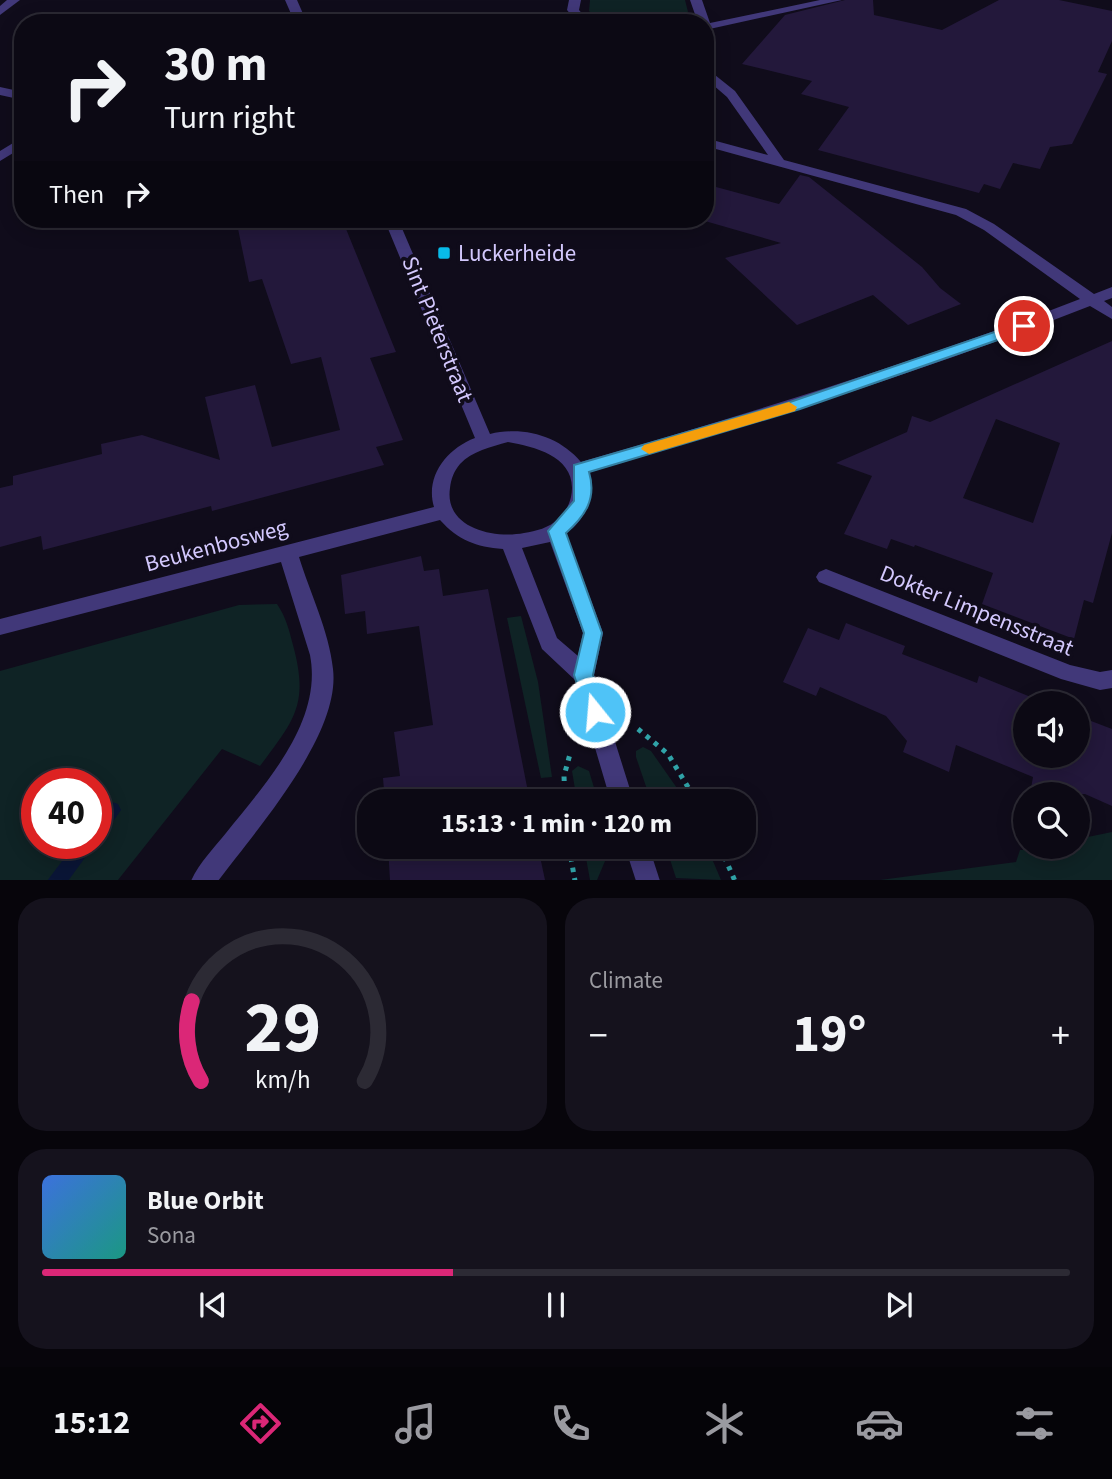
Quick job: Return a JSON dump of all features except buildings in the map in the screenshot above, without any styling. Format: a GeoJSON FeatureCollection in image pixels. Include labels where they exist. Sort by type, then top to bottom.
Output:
{"type":"FeatureCollection","features":[{"type":"Feature","properties":{"kind":"street"},"geometry":{"type":"LineString","coordinates":[[0,12],[14,0]]}},
{"type":"Feature","properties":{"kind":"street"},"geometry":{"type":"LineString","coordinates":[[714,23],[836,0]]}},
{"type":"Feature","properties":{"kind":"street"},"geometry":{"type":"LineString","coordinates":[[714,79],[731,94],[780,163]]}},
{"type":"Feature","properties":{"kind":"street"},"geometry":{"type":"LineString","coordinates":[[714,145],[961,212],[989,227],[1112,314]]}},
{"type":"Feature","properties":{"kind":"street","name":"Sint Pieterstraat"},"geometry":{"type":"LineString","coordinates":[[395,228],[484,440]]}},
{"type":"Feature","properties":{"kind":"street"},"geometry":{"type":"LineString","coordinates":[[580,469],[795,406],[979,344],[1112,292]]}},
{"type":"Feature","properties":{"kind":"street"},"geometry":{"type":"LineString","coordinates":[[508,436],[533,438],[569,455],[580,469],[584,485],[582,501],[575,515],[556,531],[534,540],[510,543],[470,534],[444,512],[439,498],[444,471],[464,449],[484,440],[508,436]]}},
{"type":"Feature","properties":{"kind":"street","name":"Beukenbosweg"},"geometry":{"type":"LineString","coordinates":[[0,627],[444,512]]}},
{"type":"Feature","properties":{"kind":"street"},"geometry":{"type":"LineString","coordinates":[[556,531],[593,633],[586,682],[619,789]]}},
{"type":"Feature","properties":{"kind":"street"},"geometry":{"type":"LineString","coordinates":[[510,543],[549,643],[586,682]]}},
{"type":"Feature","properties":{"kind":"street"},"geometry":{"type":"LineString","coordinates":[[203,880],[293,758],[318,715],[323,695],[323,671],[288,551]]}},
{"type":"Feature","properties":{"kind":"street","name":"Dokter Limpensstraat"},"geometry":{"type":"LineString","coordinates":[[827,577],[1068,674],[1100,681],[1112,679]]}},
{"type":"Feature","properties":{"kind":"street"},"geometry":{"type":"LineString","coordinates":[[641,859],[648,880]]}},
{"type":"Feature","properties":{"kind":"path"},"geometry":{"type":"LineString","coordinates":[[586,682],[668,754],[689,789]]}},
{"type":"Feature","properties":{"kind":"path"},"geometry":{"type":"LineString","coordinates":[[571,859],[575,880]]}},
{"type":"Feature","properties":{"kind":"path"},"geometry":{"type":"LineString","coordinates":[[725,859],[735,880]]}},
{"type":"Feature","properties":{"kind":"green space"},"geometry":{"type":"Polygon","coordinates":[[[590,0],[685,0],[688,12],[592,14],[589,11],[590,0]]]}},
{"type":"Feature","properties":{"kind":"green space"},"geometry":{"type":"Polygon","coordinates":[[[277,604],[287,624],[300,682],[296,710],[290,723],[260,766],[222,749],[118,880],[0,880],[0,671],[239,605],[277,604]]]}},
{"type":"Feature","properties":{"kind":"green space"},"geometry":{"type":"Polygon","coordinates":[[[521,616],[538,682],[552,777],[541,778],[507,618],[521,616]]]}},
{"type":"Feature","properties":{"kind":"green space"},"geometry":{"type":"Polygon","coordinates":[[[643,747],[651,751],[678,789],[647,789],[636,751],[643,747]]]}},
{"type":"Feature","properties":{"kind":"green space"},"geometry":{"type":"Polygon","coordinates":[[[578,766],[589,771],[594,789],[575,789],[572,771],[578,766]]]}},
{"type":"Feature","properties":{"kind":"green space"},"geometry":{"type":"Polygon","coordinates":[[[1112,832],[1112,880],[880,880],[1016,862],[1017,859],[1090,859],[1090,837],[1112,832]]]}},
{"type":"Feature","properties":{"kind":"green space"},"geometry":{"type":"Polygon","coordinates":[[[586,859],[606,859],[597,880],[590,880],[586,859]]]}},
{"type":"Feature","properties":{"kind":"green space"},"geometry":{"type":"Polygon","coordinates":[[[670,859],[712,859],[721,880],[676,878],[670,859]]]}},
{"type":"Feature","properties":{"kind":"waterway"},"geometry":{"type":"LineString","coordinates":[[57,880],[74,859]]}},
{"type":"Feature","properties":{"kind":"slow traffic"},"geometry":{"type":"LineString","coordinates":[[649,449],[789,407]]}},
{"type":"Feature","properties":{"kind":"place","name":"Luckerheide"},"geometry":{"type":"Point","coordinates":[444,253]}},
{"type":"Feature","properties":{"kind":"route"},"geometry":{"type":"LineString","coordinates":[[595,712],[584,675],[593,633],[556,531],[575,515],[582,501],[584,485],[580,469],[795,406],[979,344],[1024,326]]}}]}
